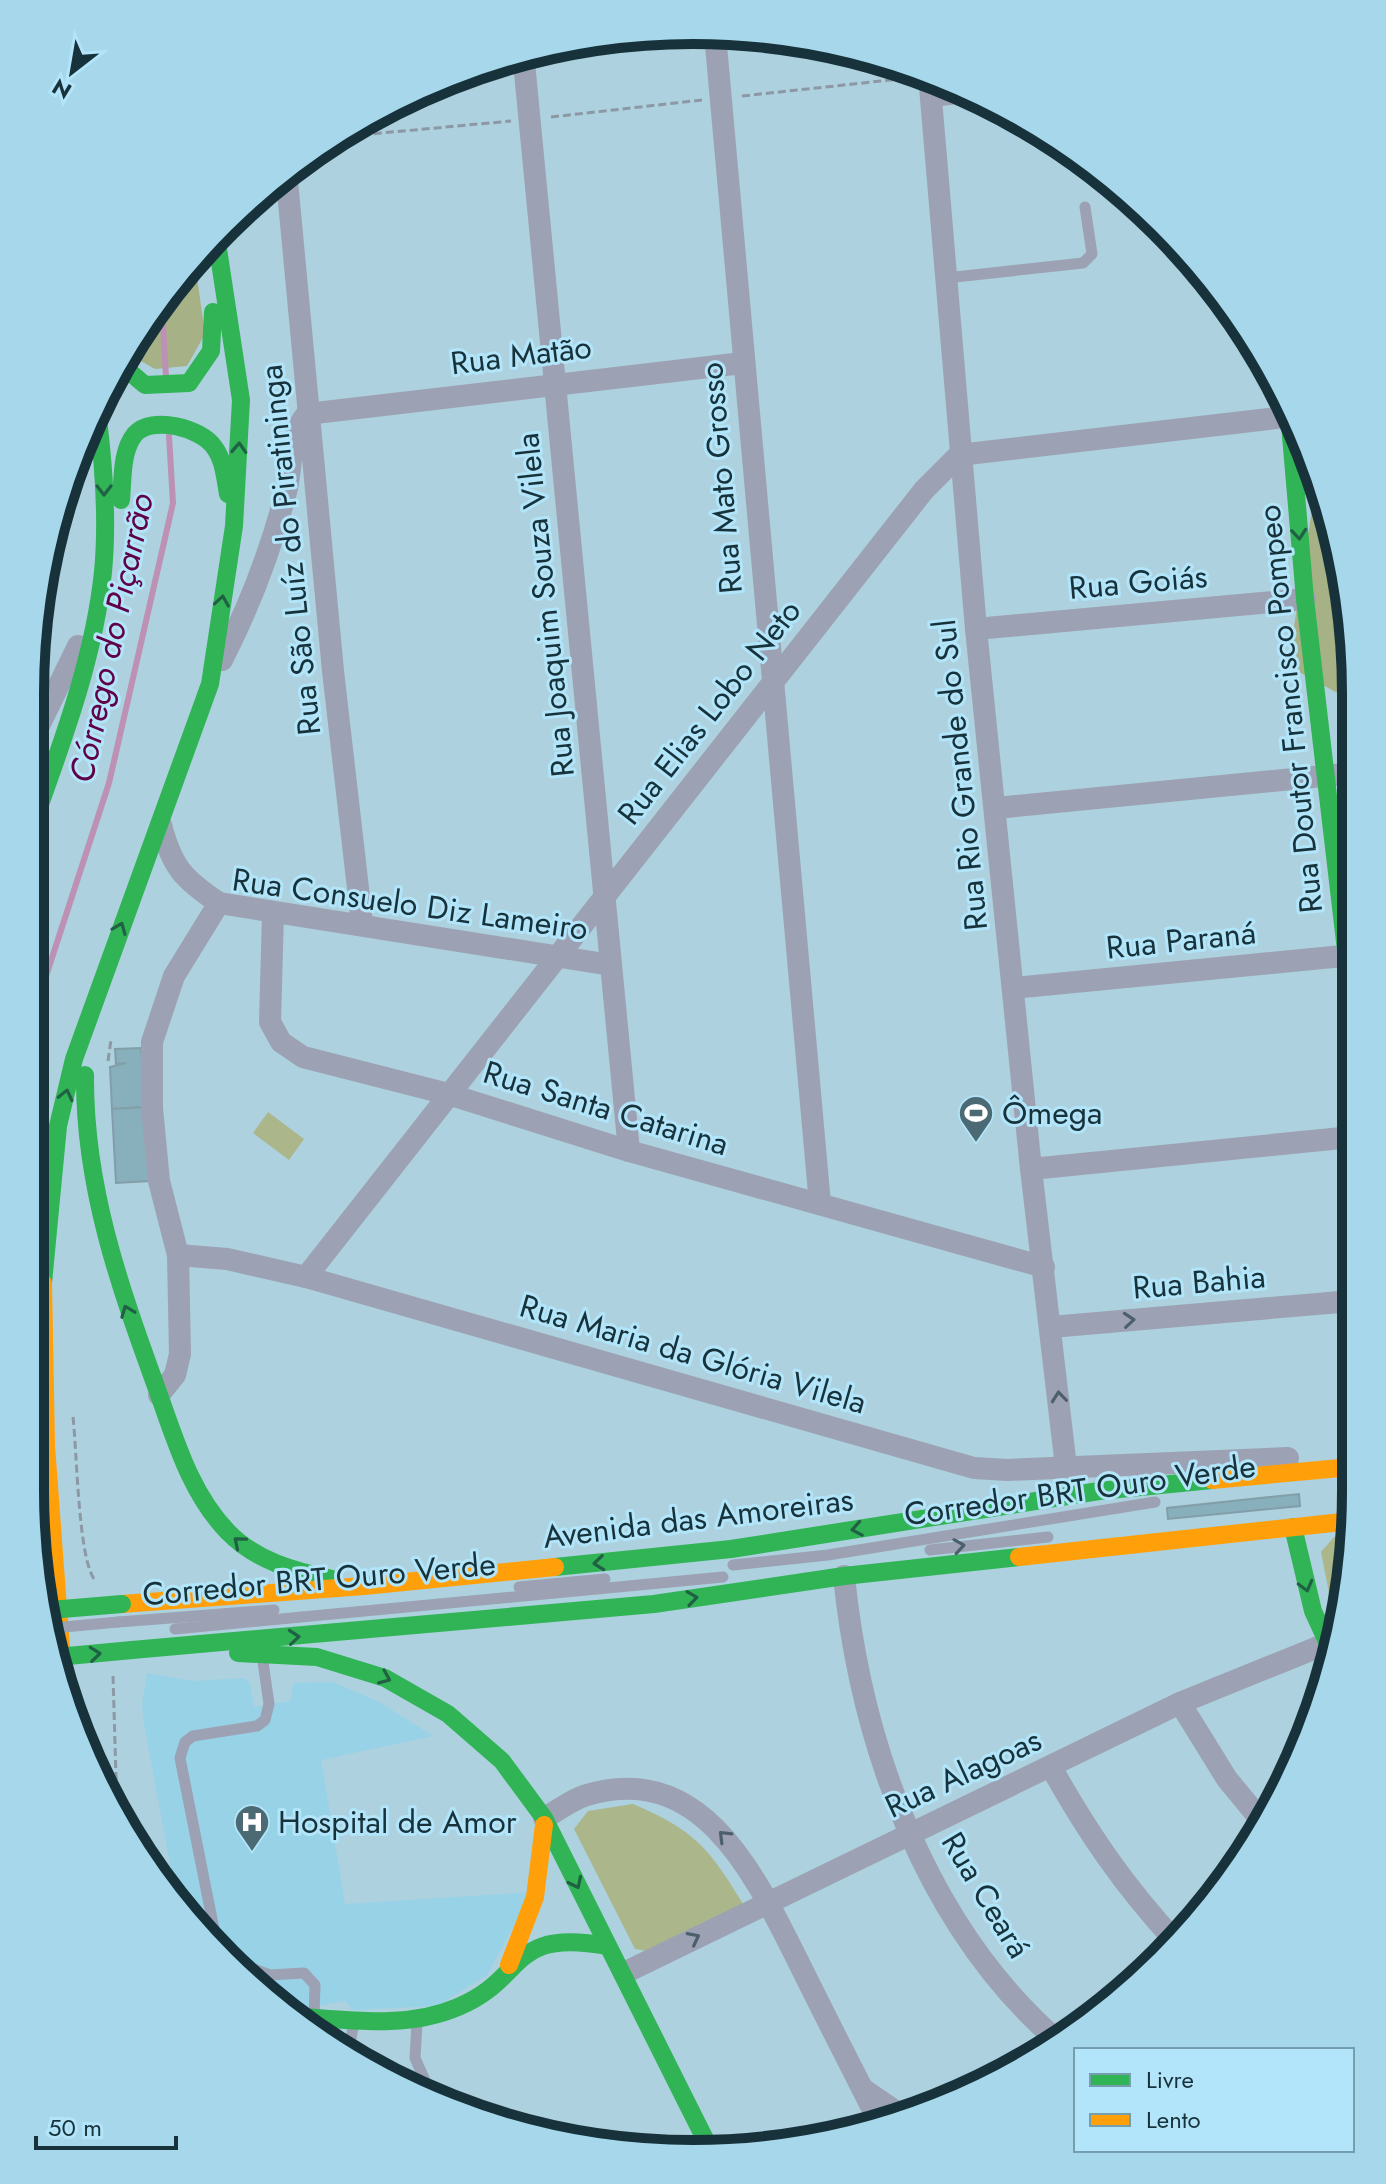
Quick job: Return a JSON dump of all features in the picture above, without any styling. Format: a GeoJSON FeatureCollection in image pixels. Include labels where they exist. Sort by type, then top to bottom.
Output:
{"type":"FeatureCollection","features":[{"type":"Feature","properties":{"kind":"main road"},"geometry":{"type":"LineString","coordinates":[[44,1252],[58,1126],[93,1001],[161,825],[210,684],[234,526],[241,400],[218,251]]}},
{"type":"Feature","properties":{"kind":"main road"},"geometry":{"type":"LineString","coordinates":[[129,372],[140,383],[156,388],[189,383],[201,372],[214,341],[208,262]]}},
{"type":"Feature","properties":{"kind":"main road"},"geometry":{"type":"LineString","coordinates":[[103,572],[117,538],[130,444],[135,434],[154,425],[195,429],[209,439],[223,462],[234,526]]}},
{"type":"Feature","properties":{"kind":"main road"},"geometry":{"type":"LineString","coordinates":[[44,790],[82,672],[103,572],[104,463],[100,431]]}},
{"type":"Feature","properties":{"kind":"main road","name":"Rua Doutor Francisco Pompeo"},"geometry":{"type":"LineString","coordinates":[[1293,444],[1305,599],[1342,895]]}},
{"type":"Feature","properties":{"kind":"main road"},"geometry":{"type":"LineString","coordinates":[[93,1001],[86,1060],[84,1124],[95,1205],[112,1272],[181,1460],[200,1497],[234,1538],[258,1556],[276,1564],[364,1586]]}},
{"type":"Feature","properties":{"kind":"main road"},"geometry":{"type":"LineString","coordinates":[[44,1323],[46,1446],[60,1634]]}},
{"type":"Feature","properties":{"kind":"main road","name":"Avenida das Amoreiras"},"geometry":{"type":"LineString","coordinates":[[55,1610],[120,1613],[731,1549],[1099,1491],[1342,1467]]}},
{"type":"Feature","properties":{"kind":"main road"},"geometry":{"type":"LineString","coordinates":[[171,1649],[654,1604],[844,1576],[1341,1522]]}},
{"type":"Feature","properties":{"kind":"main road"},"geometry":{"type":"LineString","coordinates":[[1293,1527],[1303,1577],[1326,1635]]}},
{"type":"Feature","properties":{"kind":"main road"},"geometry":{"type":"LineString","coordinates":[[65,1655],[131,1642],[171,1649],[295,1654],[336,1661],[387,1678],[421,1696],[505,1764],[528,1790],[607,1946],[624,1973],[705,2140]]}},
{"type":"Feature","properties":{"kind":"main road"},"geometry":{"type":"LineString","coordinates":[[314,2017],[355,2021],[417,2019],[470,2001],[504,1975],[537,1899],[543,1870],[544,1818]]}},
{"type":"Feature","properties":{"kind":"main road"},"geometry":{"type":"LineString","coordinates":[[508,1967],[533,1948],[554,1941],[607,1946]]}},
{"type":"Feature","properties":{"kind":"street","name":"Rua Mato Grosso"},"geometry":{"type":"LineString","coordinates":[[716,45],[820,1204]]}},
{"type":"Feature","properties":{"kind":"street","name":"Rua Joaquim Souza Vilela"},"geometry":{"type":"LineString","coordinates":[[524,66],[629,1151]]}},
{"type":"Feature","properties":{"kind":"street","name":"Rua Rio Grande do Sul"},"geometry":{"type":"LineString","coordinates":[[931,89],[976,629],[1031,1169],[1066,1467]]}},
{"type":"Feature","properties":{"kind":"street","name":"Rua São Luíz do Piratininga"},"geometry":{"type":"LineString","coordinates":[[287,187],[307,414],[362,923]]}},
{"type":"Feature","properties":{"kind":"street","name":"Rua Matão"},"geometry":{"type":"LineString","coordinates":[[307,414],[743,363]]}},
{"type":"Feature","properties":{"kind":"street"},"geometry":{"type":"LineString","coordinates":[[959,455],[1278,413]]}},
{"type":"Feature","properties":{"kind":"street"},"geometry":{"type":"LineString","coordinates":[[210,684],[243,616],[265,559],[286,491],[298,424],[307,414]]}},
{"type":"Feature","properties":{"kind":"street","name":"Rua Elias Lobo Neto"},"geometry":{"type":"LineString","coordinates":[[306,1277],[924,490],[959,455]]}},
{"type":"Feature","properties":{"kind":"street","name":"Rua Goiás"},"geometry":{"type":"LineString","coordinates":[[976,629],[1305,599]]}},
{"type":"Feature","properties":{"kind":"street"},"geometry":{"type":"LineString","coordinates":[[44,715],[98,602]]}},
{"type":"Feature","properties":{"kind":"street"},"geometry":{"type":"LineString","coordinates":[[996,808],[1342,774]]}},
{"type":"Feature","properties":{"kind":"street"},"geometry":{"type":"LineString","coordinates":[[161,825],[169,856],[180,873],[219,903]]}},
{"type":"Feature","properties":{"kind":"street","name":"Rua Consuelo Diz Lameiro"},"geometry":{"type":"LineString","coordinates":[[159,1395],[175,1375],[180,1354],[178,1255],[159,1181],[152,1108],[152,1042],[174,976],[219,903],[273,913],[362,923],[611,965]]}},
{"type":"Feature","properties":{"kind":"street","name":"Rua Santa Catarina"},"geometry":{"type":"LineString","coordinates":[[273,913],[270,1022],[281,1042],[303,1057],[448,1094],[629,1151],[1044,1267]]}},
{"type":"Feature","properties":{"kind":"street","name":"Rua Paraná"},"geometry":{"type":"LineString","coordinates":[[1014,988],[1342,956]]}},
{"type":"Feature","properties":{"kind":"street"},"geometry":{"type":"LineString","coordinates":[[1031,1169],[1342,1138]]}},
{"type":"Feature","properties":{"kind":"street"},"geometry":{"type":"LineString","coordinates":[[178,1255],[227,1259],[306,1277]]}},
{"type":"Feature","properties":{"kind":"street","name":"Rua Maria da Glória Vilela"},"geometry":{"type":"LineString","coordinates":[[306,1277],[974,1468],[1289,1458],[1327,1459],[1342,1465]]}},
{"type":"Feature","properties":{"kind":"street","name":"Rua Bahia"},"geometry":{"type":"LineString","coordinates":[[1051,1327],[1342,1302]]}},
{"type":"Feature","properties":{"kind":"street","name":"Rua Ceará"},"geometry":{"type":"LineString","coordinates":[[844,1576],[851,1641],[863,1703],[911,1832],[940,1894],[979,1952],[1010,1993],[1050,2033]]}},
{"type":"Feature","properties":{"kind":"street","name":"Rua Alagoas"},"geometry":{"type":"LineString","coordinates":[[624,1973],[1180,1703],[1323,1648]]}},
{"type":"Feature","properties":{"kind":"street"},"geometry":{"type":"LineString","coordinates":[[1180,1703],[1227,1779],[1256,1814]]}},
{"type":"Feature","properties":{"kind":"street"},"geometry":{"type":"LineString","coordinates":[[1051,1767],[1088,1833],[1130,1893],[1168,1933]]}},
{"type":"Feature","properties":{"kind":"street"},"geometry":{"type":"LineString","coordinates":[[544,1818],[584,1795],[613,1789],[643,1789],[676,1799],[703,1816],[733,1845],[767,1901],[875,2114]]}},
{"type":"Feature","properties":{"kind":"street"},"geometry":{"type":"LineString","coordinates":[[863,2089],[892,2109]]}},
{"type":"Feature","properties":{"kind":"lane"},"geometry":{"type":"LineString","coordinates":[[945,278],[1083,263],[1092,254],[1085,207]]}},
{"type":"Feature","properties":{"kind":"lane","name":"Corredor BRT Ouro Verde"},"geometry":{"type":"LineString","coordinates":[[58,1627],[120,1613],[346,1604],[813,1556],[1100,1509],[1175,1500]]}},
{"type":"Feature","properties":{"kind":"lane","name":"Corredor BRT Ouro Verde"},"geometry":{"type":"LineString","coordinates":[[1213,1522],[1342,1509]]}},
{"type":"Feature","properties":{"kind":"lane","name":"Corredor BRT Ouro Verde"},"geometry":{"type":"LineString","coordinates":[[61,1640],[131,1642],[783,1571],[972,1544],[1061,1536]]}},
{"type":"Feature","properties":{"kind":"lane"},"geometry":{"type":"LineString","coordinates":[[214,1929],[180,1758],[185,1742],[193,1736],[257,1726],[265,1720],[269,1704],[262,1654]]}},
{"type":"Feature","properties":{"kind":"lane"},"geometry":{"type":"LineString","coordinates":[[255,1969],[270,1975],[304,1973],[315,1985],[314,2017]]}},
{"type":"Feature","properties":{"kind":"lane"},"geometry":{"type":"LineString","coordinates":[[417,2019],[415,2058],[426,2082]]}},
{"type":"Feature","properties":{"kind":"lane"},"geometry":{"type":"LineString","coordinates":[[350,2042],[355,2021]]}},
{"type":"Feature","properties":{"kind":"path"},"geometry":{"type":"LineString","coordinates":[[363,135],[722,98],[915,83]]}},
{"type":"Feature","properties":{"kind":"shaded area","name":"Hospital de Amor"},"geometry":{"type":"Polygon","coordinates":[[[147,1673],[192,1681],[244,1678],[250,1683],[254,1707],[291,1701],[293,1683],[333,1682],[381,1703],[433,1736],[321,1760],[345,1904],[532,1892],[487,1975],[437,2006],[352,2010],[346,2001],[305,2008],[296,2004],[234,1950],[173,1879],[142,1704],[147,1673]]]}},
{"type":"Feature","properties":{"kind":"green space"},"geometry":{"type":"Polygon","coordinates":[[[197,275],[205,334],[187,366],[155,369],[137,359],[197,275]]]}},
{"type":"Feature","properties":{"kind":"green space"},"geometry":{"type":"Polygon","coordinates":[[[1313,502],[1330,566],[1341,651],[1342,695],[1288,666],[1313,502]]]}},
{"type":"Feature","properties":{"kind":"green space"},"geometry":{"type":"Polygon","coordinates":[[[268,1112],[304,1139],[289,1160],[253,1133],[268,1112]]]}},
{"type":"Feature","properties":{"kind":"green space"},"geometry":{"type":"Polygon","coordinates":[[[1341,1536],[1332,1605],[1321,1552],[1334,1537],[1341,1536]]]}},
{"type":"Feature","properties":{"kind":"green space"},"geometry":{"type":"Polygon","coordinates":[[[633,1804],[686,1832],[720,1868],[743,1904],[652,1952],[635,1949],[574,1829],[588,1811],[633,1804]]]}},
{"type":"Feature","properties":{"kind":"building"},"geometry":{"type":"Polygon","coordinates":[[[141,1048],[146,1107],[112,1109],[110,1067],[126,1063],[116,1064],[115,1049],[141,1048]]]}},
{"type":"Feature","properties":{"kind":"building"},"geometry":{"type":"Polygon","coordinates":[[[146,1107],[150,1181],[116,1183],[112,1109],[146,1107]]]}},
{"type":"Feature","properties":{"kind":"building"},"geometry":{"type":"Polygon","coordinates":[[[1299,1494],[1300,1506],[1168,1519],[1167,1508],[1299,1494]]]}},
{"type":"Feature","properties":{"kind":"waterway","name":"Córrego do Piçarrão"},"geometry":{"type":"LineString","coordinates":[[163,319],[166,377]]}},
{"type":"Feature","properties":{"kind":"waterway","name":"Córrego do Piçarrão"},"geometry":{"type":"LineString","coordinates":[[44,982],[109,783],[173,503],[169,436]]}},
{"type":"Feature","properties":{"kind":"traffic: fast"},"geometry":{"type":"LineString","coordinates":[[44,1273],[58,1126],[74,1059],[210,684],[234,526],[241,400],[218,251]]}},
{"type":"Feature","properties":{"kind":"traffic: fast"},"geometry":{"type":"LineString","coordinates":[[129,372],[145,385],[189,383],[211,351],[213,312]]}},
{"type":"Feature","properties":{"kind":"traffic: fast"},"geometry":{"type":"LineString","coordinates":[[121,500],[130,441],[143,428],[153,425],[176,426],[208,440],[220,458],[228,494]]}},
{"type":"Feature","properties":{"kind":"traffic: fast"},"geometry":{"type":"LineString","coordinates":[[44,793],[76,698],[99,604],[105,512],[99,432]]}},
{"type":"Feature","properties":{"kind":"traffic: fast"},"geometry":{"type":"LineString","coordinates":[[1291,442],[1305,599],[1342,916]]}},
{"type":"Feature","properties":{"kind":"traffic: fast"},"geometry":{"type":"LineString","coordinates":[[85,1075],[91,1157],[107,1236],[144,1353],[194,1484],[215,1517],[239,1542],[263,1558],[332,1579]]}},
{"type":"Feature","properties":{"kind":"traffic: fast"},"geometry":{"type":"LineString","coordinates":[[555,1567],[731,1549],[1099,1491],[1212,1480]]}},
{"type":"Feature","properties":{"kind":"traffic: fast"},"geometry":{"type":"LineString","coordinates":[[1293,1527],[1313,1611],[1325,1638]]}},
{"type":"Feature","properties":{"kind":"traffic: fast"},"geometry":{"type":"LineString","coordinates":[[132,1650],[654,1604],[844,1576],[1019,1557]]}},
{"type":"Feature","properties":{"kind":"traffic: fast"},"geometry":{"type":"LineString","coordinates":[[55,1610],[122,1604]]}},
{"type":"Feature","properties":{"kind":"traffic: fast"},"geometry":{"type":"LineString","coordinates":[[65,1656],[132,1650]]}},
{"type":"Feature","properties":{"kind":"traffic: fast"},"geometry":{"type":"LineString","coordinates":[[238,1653],[317,1657],[385,1678],[448,1714],[502,1761],[544,1818],[705,2140]]}},
{"type":"Feature","properties":{"kind":"traffic: fast"},"geometry":{"type":"LineString","coordinates":[[314,2018],[396,2021],[438,2014],[480,1995],[534,1950],[551,1944],[575,1942],[607,1946]]}},
{"type":"Feature","properties":{"kind":"traffic: slow"},"geometry":{"type":"LineString","coordinates":[[44,1337],[46,1446],[60,1634]]}},
{"type":"Feature","properties":{"kind":"traffic: slow"},"geometry":{"type":"LineString","coordinates":[[1212,1480],[1342,1468]]}},
{"type":"Feature","properties":{"kind":"traffic: slow"},"geometry":{"type":"LineString","coordinates":[[1019,1557],[1341,1522]]}},
{"type":"Feature","properties":{"kind":"traffic: slow"},"geometry":{"type":"LineString","coordinates":[[122,1604],[364,1586],[555,1567]]}},
{"type":"Feature","properties":{"kind":"traffic: slow"},"geometry":{"type":"LineString","coordinates":[[509,1965],[535,1897],[544,1825]]}},
{"type":"Feature","properties":{"kind":"place","name":"Ômega"},"geometry":{"type":"Point","coordinates":[976,1144]}},
{"type":"Feature","properties":{"kind":"place","name":"Hospital de Amor"},"geometry":{"type":"Point","coordinates":[252,1853]}}]}
